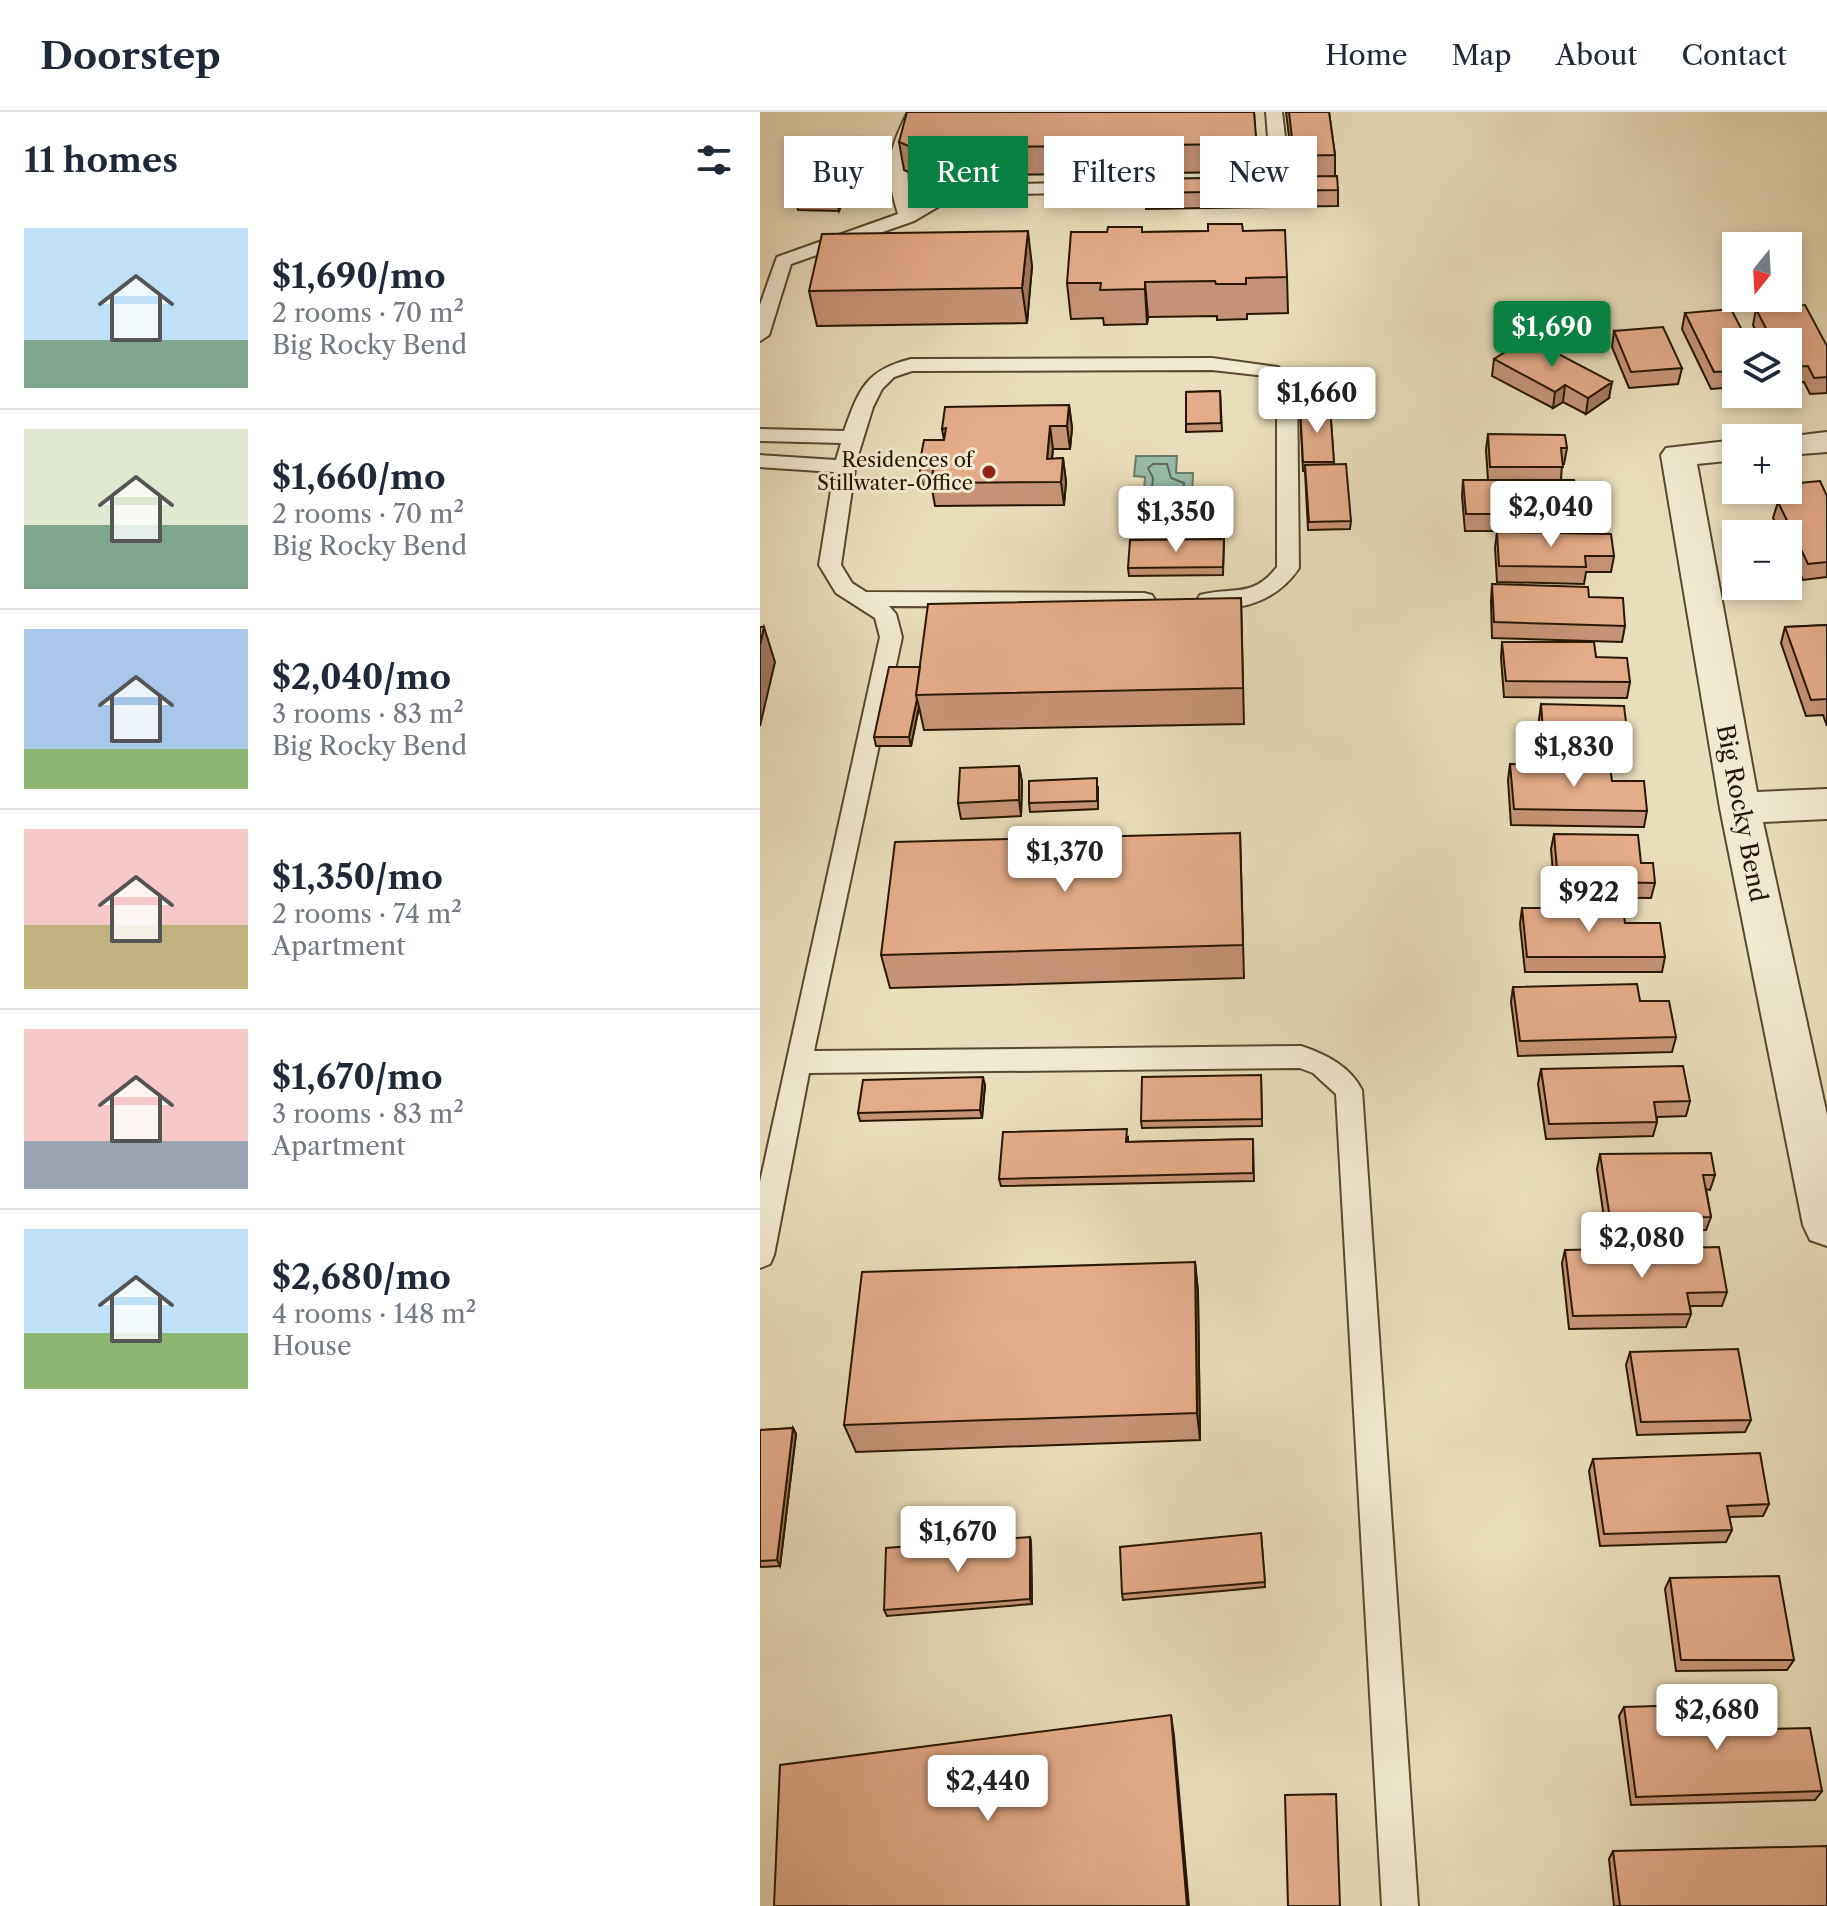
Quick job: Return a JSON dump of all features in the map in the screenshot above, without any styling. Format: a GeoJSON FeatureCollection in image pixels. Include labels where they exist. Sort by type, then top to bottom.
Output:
{"type":"FeatureCollection","features":[{"type":"Feature","properties":{"kind":"street"},"geometry":{"type":"LineString","coordinates":[[1802,444],[1827,442]]}},
{"type":"Feature","properties":{"kind":"street","name":"Big Rocky Bend"},"geometry":{"type":"LineString","coordinates":[[1722,451],[1678,455],[1740,808],[1827,1225]]}},
{"type":"Feature","properties":{"kind":"street"},"geometry":{"type":"LineString","coordinates":[[1740,808],[1827,804]]}},
{"type":"Feature","properties":{"kind":"lane"},"geometry":{"type":"LineString","coordinates":[[908,217],[895,178],[898,148],[918,118]]}},
{"type":"Feature","properties":{"kind":"lane"},"geometry":{"type":"LineString","coordinates":[[760,335],[783,261],[908,217],[954,190],[1198,186]]}},
{"type":"Feature","properties":{"kind":"lane"},"geometry":{"type":"LineString","coordinates":[[760,1255],[891,637],[885,614],[844,588],[830,565],[852,437],[871,389],[887,373],[911,365],[1212,364],[1271,371],[1287,383],[1288,568],[1275,588],[1244,600],[1192,601]]}},
{"type":"Feature","properties":{"kind":"lane"},"geometry":{"type":"LineString","coordinates":[[760,435],[852,437]]}},
{"type":"Feature","properties":{"kind":"lane"},"geometry":{"type":"LineString","coordinates":[[760,461],[846,467]]}},
{"type":"Feature","properties":{"kind":"lane"},"geometry":{"type":"LineString","coordinates":[[864,599],[1161,601]]}},
{"type":"Feature","properties":{"kind":"lane"},"geometry":{"type":"LineString","coordinates":[[799,1062],[1301,1057],[1322,1065],[1349,1090],[1400,1906]]}},
{"type":"Feature","properties":{"kind":"water"},"geometry":{"type":"Polygon","coordinates":[[[1136,456],[1177,456],[1176,473],[1193,473],[1191,525],[1152,525],[1153,507],[1134,506],[1135,490],[1144,490],[1145,477],[1134,476],[1136,456]]]}},
{"type":"Feature","properties":{"kind":"building"},"geometry":{"type":"Polygon","coordinates":[[[907,112],[1254,112],[1256,136],[1200,136],[1200,145],[1184,145],[1184,136],[1044,136],[1044,146],[1028,147],[1028,136],[908,136],[908,146],[899,142],[907,112]]]}},
{"type":"Feature","properties":{"kind":"building"},"geometry":{"type":"Polygon","coordinates":[[[1289,112],[1329,112],[1335,155],[1317,155],[1317,136],[1292,136],[1289,112]]]}},
{"type":"Feature","properties":{"kind":"building"},"geometry":{"type":"Polygon","coordinates":[[[1317,176],[1337,176],[1338,190],[1317,190],[1317,176]]]}},
{"type":"Feature","properties":{"kind":"building"},"geometry":{"type":"Polygon","coordinates":[[[1184,178],[1200,178],[1200,192],[1184,192],[1184,178]]]}},
{"type":"Feature","properties":{"kind":"building"},"geometry":{"type":"Polygon","coordinates":[[[1208,224],[1242,224],[1243,231],[1285,230],[1287,277],[1246,278],[1246,284],[1145,282],[1145,289],[1100,290],[1101,283],[1067,283],[1071,232],[1107,232],[1108,227],[1142,227],[1142,232],[1208,231],[1208,224]]]}},
{"type":"Feature","properties":{"kind":"building"},"geometry":{"type":"Polygon","coordinates":[[[1028,231],[1022,288],[809,291],[822,234],[1028,231]]]}},
{"type":"Feature","properties":{"kind":"building"},"geometry":{"type":"Polygon","coordinates":[[[1802,305],[1805,305],[1827,346],[1827,377],[1814,378],[1808,366],[1802,366],[1802,328],[1766,328],[1758,312],[1802,312],[1802,305]]]}},
{"type":"Feature","properties":{"kind":"building"},"geometry":{"type":"Polygon","coordinates":[[[1722,310],[1733,312],[1741,328],[1722,328],[1722,372],[1714,372],[1685,313],[1722,310]]]}},
{"type":"Feature","properties":{"kind":"building"},"geometry":{"type":"Polygon","coordinates":[[[1663,327],[1682,368],[1631,372],[1614,331],[1663,327]]]}},
{"type":"Feature","properties":{"kind":"building"},"geometry":{"type":"Polygon","coordinates":[[[1528,338],[1612,382],[1588,398],[1565,385],[1555,392],[1494,359],[1528,338]]]}},
{"type":"Feature","properties":{"kind":"building"},"geometry":{"type":"Polygon","coordinates":[[[1220,391],[1221,423],[1186,424],[1186,392],[1220,391]]]}},
{"type":"Feature","properties":{"kind":"building","name":"Residences of Stillwater-Office"},"geometry":{"type":"Polygon","coordinates":[[[1069,405],[1067,426],[1050,426],[1047,459],[1063,458],[1061,482],[931,483],[934,466],[919,466],[924,440],[944,440],[945,407],[1069,405]]]}},
{"type":"Feature","properties":{"kind":"building"},"geometry":{"type":"Polygon","coordinates":[[[1300,407],[1330,407],[1334,462],[1303,462],[1300,407]]]}},
{"type":"Feature","properties":{"kind":"building"},"geometry":{"type":"Polygon","coordinates":[[[1488,434],[1565,435],[1567,448],[1561,448],[1563,467],[1490,467],[1488,434]]]}},
{"type":"Feature","properties":{"kind":"building"},"geometry":{"type":"Polygon","coordinates":[[[1346,464],[1351,521],[1309,522],[1305,465],[1346,464]]]}},
{"type":"Feature","properties":{"kind":"building"},"geometry":{"type":"Polygon","coordinates":[[[1463,480],[1574,480],[1576,493],[1595,493],[1599,514],[1466,514],[1463,480]]]}},
{"type":"Feature","properties":{"kind":"building"},"geometry":{"type":"Polygon","coordinates":[[[1820,481],[1827,496],[1827,562],[1808,564],[1802,552],[1802,520],[1787,520],[1779,504],[1802,504],[1802,483],[1820,481]]]}},
{"type":"Feature","properties":{"kind":"building"},"geometry":{"type":"Polygon","coordinates":[[[1497,532],[1611,534],[1614,556],[1585,556],[1586,567],[1499,566],[1497,532]]]}},
{"type":"Feature","properties":{"kind":"building"},"geometry":{"type":"Polygon","coordinates":[[[1224,539],[1223,567],[1128,568],[1130,540],[1224,539]]]}},
{"type":"Feature","properties":{"kind":"building"},"geometry":{"type":"Polygon","coordinates":[[[1492,584],[1588,587],[1589,597],[1623,598],[1625,626],[1494,622],[1492,584]]]}},
{"type":"Feature","properties":{"kind":"building"},"geometry":{"type":"Polygon","coordinates":[[[1241,598],[1243,688],[916,695],[928,604],[1241,598]]]}},
{"type":"Feature","properties":{"kind":"building"},"geometry":{"type":"Polygon","coordinates":[[[1827,625],[1827,699],[1811,700],[1785,627],[1827,625]]]}},
{"type":"Feature","properties":{"kind":"building"},"geometry":{"type":"Polygon","coordinates":[[[1502,642],[1594,642],[1596,657],[1627,658],[1630,682],[1506,681],[1502,642]]]}},
{"type":"Feature","properties":{"kind":"building"},"geometry":{"type":"Polygon","coordinates":[[[889,667],[920,667],[909,737],[874,737],[889,667]]]}},
{"type":"Feature","properties":{"kind":"building"},"geometry":{"type":"Polygon","coordinates":[[[1541,704],[1624,706],[1629,747],[1544,745],[1541,704]]]}},
{"type":"Feature","properties":{"kind":"building"},"geometry":{"type":"Polygon","coordinates":[[[1510,764],[1610,766],[1612,781],[1644,781],[1647,811],[1514,809],[1510,764]]]}},
{"type":"Feature","properties":{"kind":"building"},"geometry":{"type":"Polygon","coordinates":[[[1019,766],[1019,800],[958,803],[960,768],[1019,766]]]}},
{"type":"Feature","properties":{"kind":"building"},"geometry":{"type":"Polygon","coordinates":[[[1097,778],[1097,801],[1029,803],[1029,781],[1097,778]]]}},
{"type":"Feature","properties":{"kind":"building"},"geometry":{"type":"Polygon","coordinates":[[[1240,833],[1243,945],[881,955],[895,842],[1240,833]]]}},
{"type":"Feature","properties":{"kind":"building"},"geometry":{"type":"Polygon","coordinates":[[[1554,834],[1638,835],[1641,863],[1653,863],[1655,883],[1558,881],[1554,834]]]}},
{"type":"Feature","properties":{"kind":"building"},"geometry":{"type":"Polygon","coordinates":[[[1522,908],[1623,908],[1625,923],[1660,923],[1665,957],[1527,957],[1522,908]]]}},
{"type":"Feature","properties":{"kind":"building"},"geometry":{"type":"Polygon","coordinates":[[[1637,984],[1640,1001],[1669,1001],[1676,1037],[1520,1041],[1513,987],[1637,984]]]}},
{"type":"Feature","properties":{"kind":"building"},"geometry":{"type":"Polygon","coordinates":[[[1683,1066],[1690,1101],[1654,1102],[1657,1122],[1549,1124],[1541,1069],[1683,1066]]]}},
{"type":"Feature","properties":{"kind":"building"},"geometry":{"type":"Polygon","coordinates":[[[1261,1075],[1262,1119],[1141,1121],[1142,1077],[1261,1075]]]}},
{"type":"Feature","properties":{"kind":"building"},"geometry":{"type":"Polygon","coordinates":[[[983,1077],[980,1110],[858,1113],[863,1080],[983,1077]]]}},
{"type":"Feature","properties":{"kind":"building"},"geometry":{"type":"Polygon","coordinates":[[[1127,1129],[1126,1142],[1253,1139],[1253,1173],[999,1179],[1003,1132],[1127,1129]]]}},
{"type":"Feature","properties":{"kind":"building"},"geometry":{"type":"Polygon","coordinates":[[[1711,1153],[1715,1175],[1703,1175],[1711,1217],[1610,1218],[1600,1154],[1711,1153]]]}},
{"type":"Feature","properties":{"kind":"building"},"geometry":{"type":"Polygon","coordinates":[[[1719,1247],[1727,1292],[1687,1293],[1691,1314],[1573,1316],[1565,1250],[1719,1247]]]}},
{"type":"Feature","properties":{"kind":"building"},"geometry":{"type":"Polygon","coordinates":[[[1195,1262],[1197,1413],[844,1425],[862,1272],[1195,1262]]]}},
{"type":"Feature","properties":{"kind":"building"},"geometry":{"type":"Polygon","coordinates":[[[1738,1349],[1751,1420],[1641,1422],[1630,1352],[1738,1349]]]}},
{"type":"Feature","properties":{"kind":"building"},"geometry":{"type":"Polygon","coordinates":[[[793,1428],[777,1560],[760,1561],[760,1430],[793,1428]]]}},
{"type":"Feature","properties":{"kind":"building"},"geometry":{"type":"Polygon","coordinates":[[[1760,1453],[1769,1504],[1727,1506],[1732,1530],[1604,1534],[1593,1459],[1760,1453]]]}},
{"type":"Feature","properties":{"kind":"building"},"geometry":{"type":"Polygon","coordinates":[[[1261,1533],[1265,1582],[1122,1594],[1120,1547],[1261,1533]]]}},
{"type":"Feature","properties":{"kind":"building"},"geometry":{"type":"Polygon","coordinates":[[[1030,1537],[1030,1599],[884,1610],[886,1548],[1030,1537]]]}},
{"type":"Feature","properties":{"kind":"building"},"geometry":{"type":"Polygon","coordinates":[[[1779,1576],[1794,1660],[1681,1660],[1670,1578],[1779,1576]]]}},
{"type":"Feature","properties":{"kind":"building"},"geometry":{"type":"Polygon","coordinates":[[[1760,1703],[1766,1729],[1810,1728],[1822,1791],[1636,1797],[1624,1707],[1760,1703]]]}},
{"type":"Feature","properties":{"kind":"building"},"geometry":{"type":"Polygon","coordinates":[[[1171,1715],[1187,1906],[774,1906],[780,1765],[1171,1715]]]}},
{"type":"Feature","properties":{"kind":"building"},"geometry":{"type":"Polygon","coordinates":[[[1336,1794],[1340,1906],[1288,1906],[1285,1795],[1336,1794]]]}},
{"type":"Feature","properties":{"kind":"building"},"geometry":{"type":"Polygon","coordinates":[[[1827,1846],[1827,1906],[1620,1906],[1613,1851],[1827,1846]]]}},
{"type":"Feature","properties":{"kind":"place","name":"Residences of Stillwater-Office"},"geometry":{"type":"Point","coordinates":[989,472]}}]}
